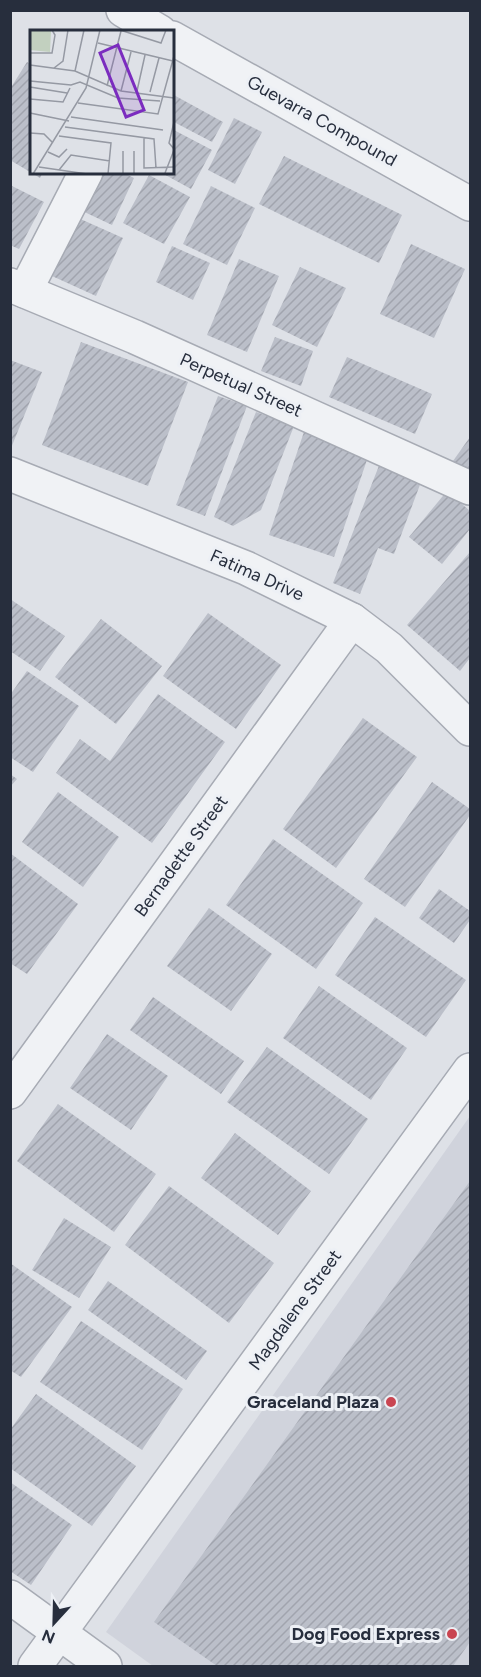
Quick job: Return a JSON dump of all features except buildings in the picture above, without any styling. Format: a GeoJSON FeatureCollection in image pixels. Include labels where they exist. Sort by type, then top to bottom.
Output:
{"type":"FeatureCollection","features":[{"type":"Feature","properties":{"kind":"street"},"geometry":{"type":"LineString","coordinates":[[123,10],[158,30]]}},
{"type":"Feature","properties":{"kind":"street","name":"Guevarra Compound"},"geometry":{"type":"LineString","coordinates":[[174,39],[471,204]]}},
{"type":"Feature","properties":{"kind":"street"},"geometry":{"type":"LineString","coordinates":[[18,288],[85,174]]}},
{"type":"Feature","properties":{"kind":"street","name":"Perpetual Street"},"geometry":{"type":"LineString","coordinates":[[18,288],[146,342],[471,488]]}},
{"type":"Feature","properties":{"kind":"street","name":"Fatima Drive"},"geometry":{"type":"LineString","coordinates":[[10,474],[246,568],[352,620],[389,648],[471,729]]}},
{"type":"Feature","properties":{"kind":"street","name":"Bernadette Street"},"geometry":{"type":"LineString","coordinates":[[10,1092],[352,620]]}},
{"type":"Feature","properties":{"kind":"street","name":"Magdalene Street"},"geometry":{"type":"LineString","coordinates":[[35,1666],[471,1070]]}},
{"type":"Feature","properties":{"kind":"street"},"geometry":{"type":"LineString","coordinates":[[10,1597],[105,1666]]}},
{"type":"Feature","properties":{"kind":"shaded area","name":"Graceland Plaza"},"geometry":{"type":"Polygon","coordinates":[[[470,1116],[470,1666],[153,1666],[106,1632],[470,1116]]]}},
{"type":"Feature","properties":{"kind":"place","name":"Graceland Plaza"},"geometry":{"type":"Point","coordinates":[391,1402]}},
{"type":"Feature","properties":{"kind":"place","name":"Dog Food Express"},"geometry":{"type":"Point","coordinates":[452,1634]}}]}
